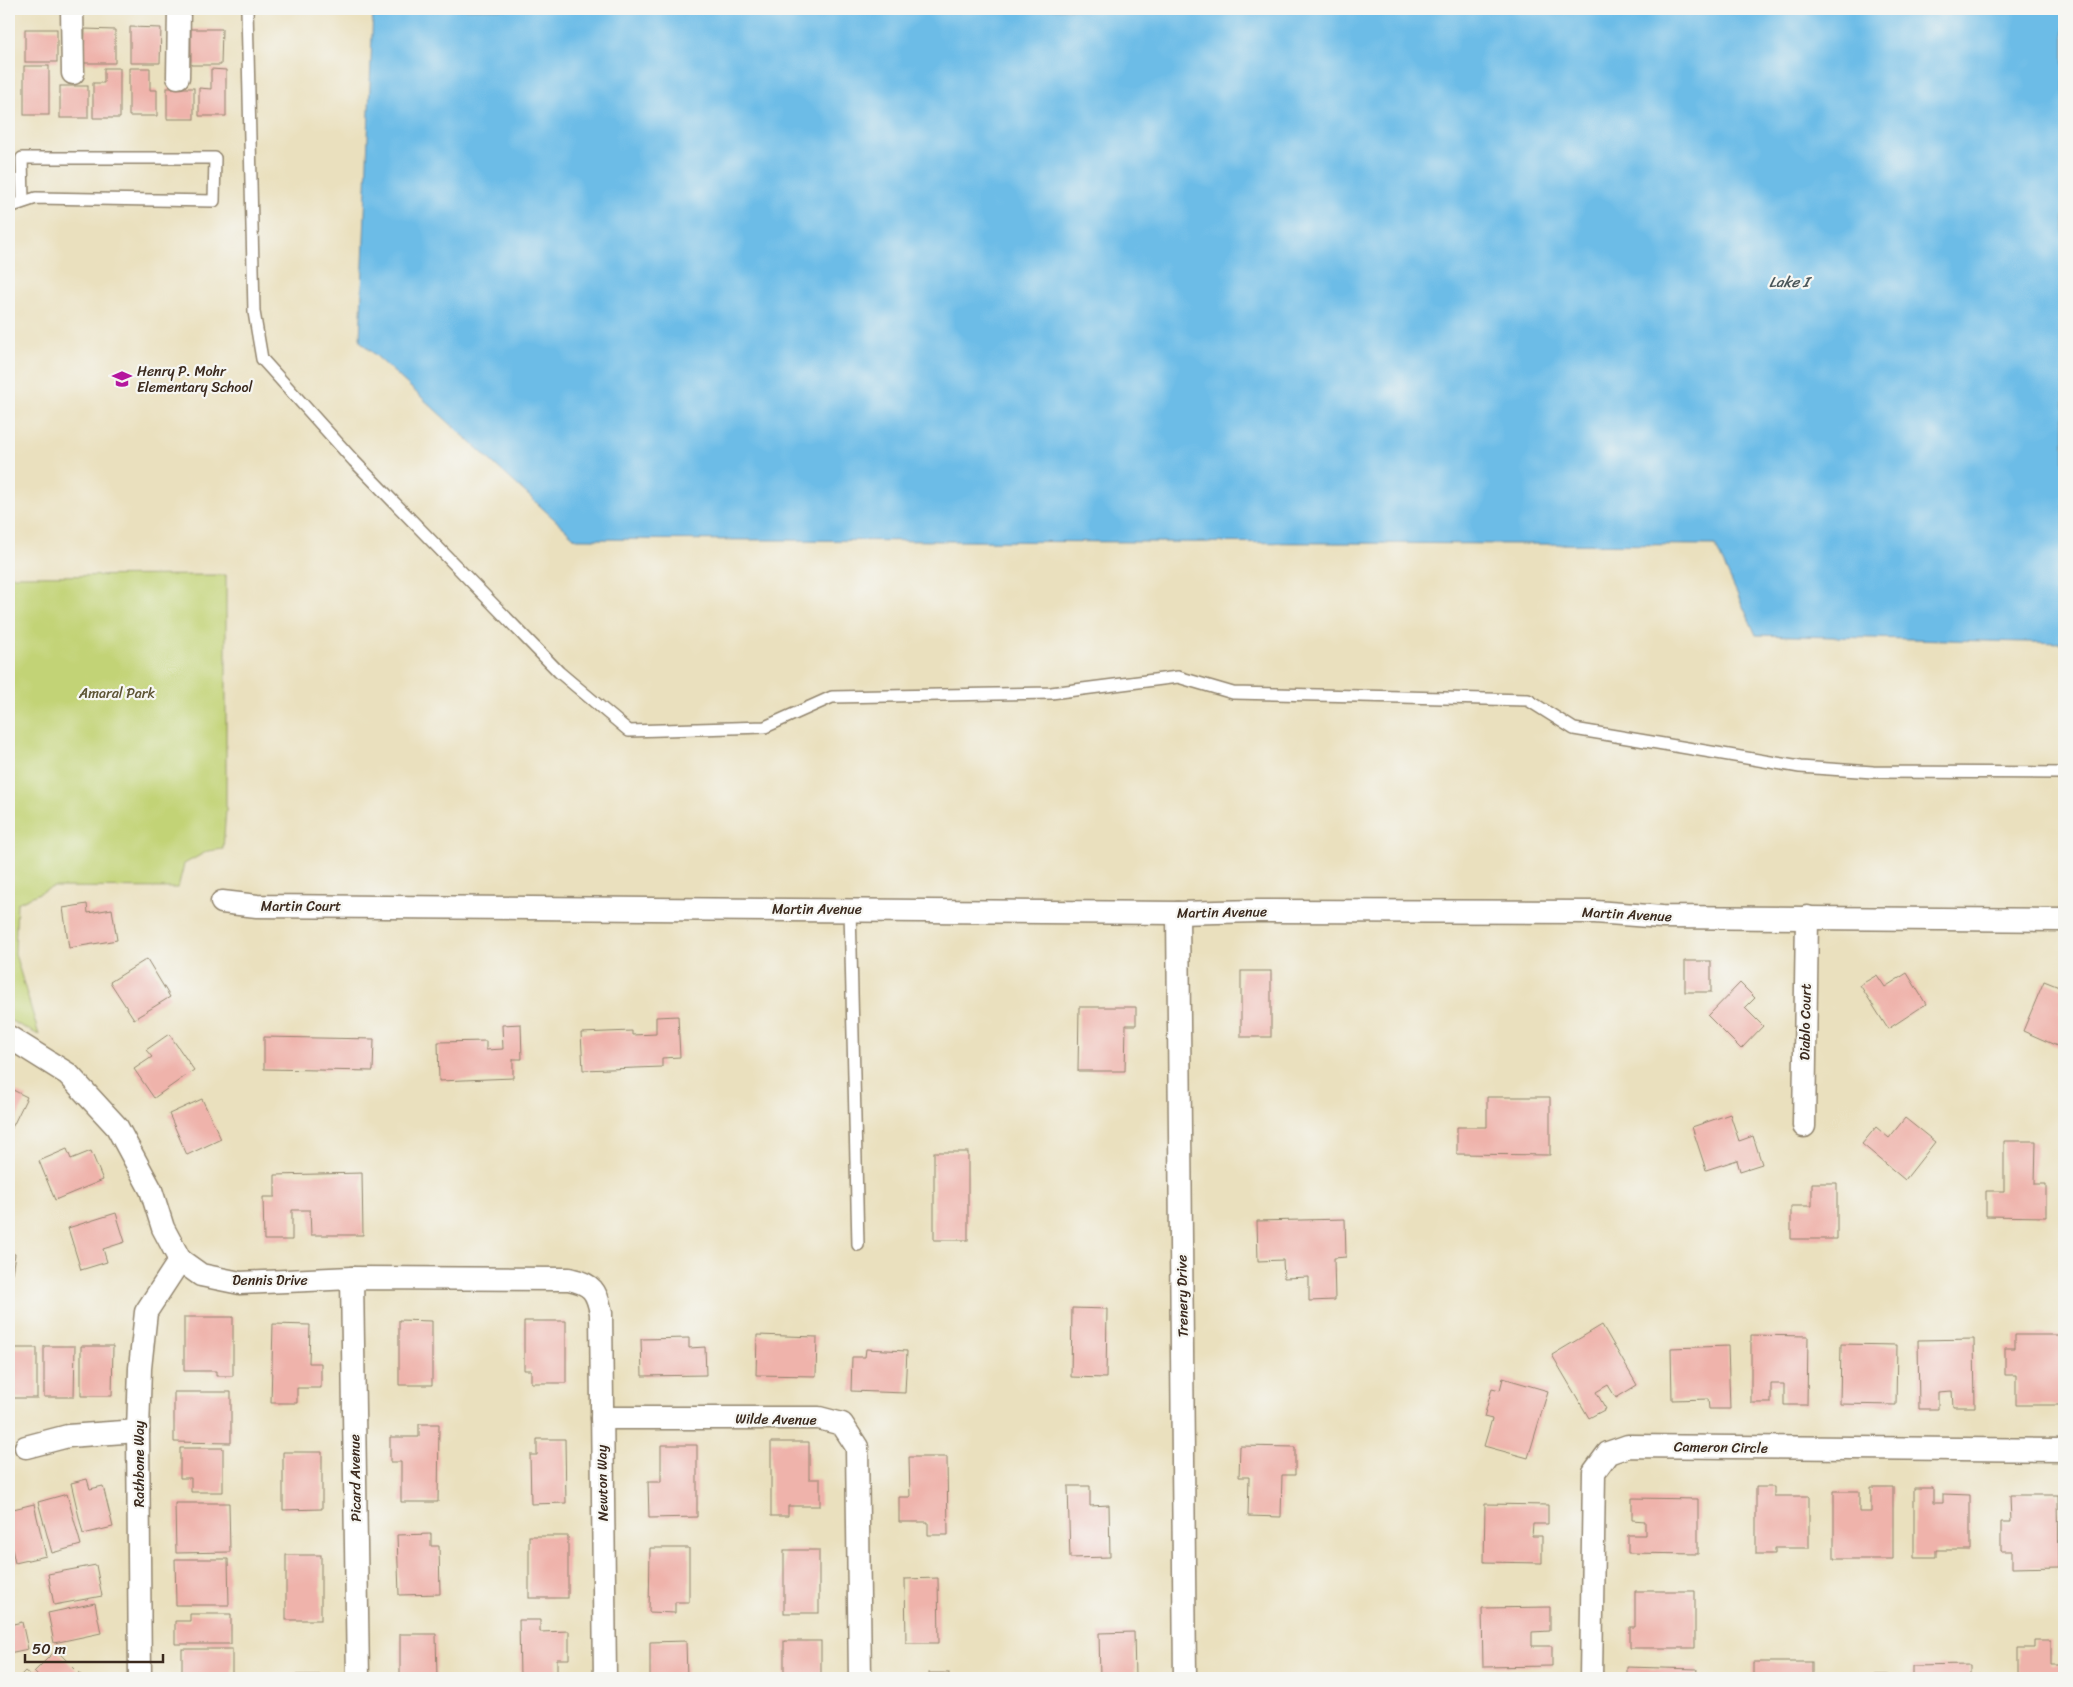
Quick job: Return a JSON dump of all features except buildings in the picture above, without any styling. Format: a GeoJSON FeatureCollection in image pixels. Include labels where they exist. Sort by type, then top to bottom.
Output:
{"type":"FeatureCollection","features":[{"type":"Feature","properties":{"kind":"street"},"geometry":{"type":"LineString","coordinates":[[72,9],[73,73]]}},
{"type":"Feature","properties":{"kind":"street"},"geometry":{"type":"LineString","coordinates":[[178,76],[179,9]]}},
{"type":"Feature","properties":{"kind":"street","name":"Martin Court"},"geometry":{"type":"LineString","coordinates":[[222,902],[257,906],[380,906]]}},
{"type":"Feature","properties":{"kind":"street","name":"Martin Avenue"},"geometry":{"type":"LineString","coordinates":[[380,906],[1178,913],[1257,911],[1595,912],[1662,917],[2064,920]]}},
{"type":"Feature","properties":{"kind":"street","name":"Trenery Drive"},"geometry":{"type":"LineString","coordinates":[[1178,913],[1185,1678]]}},
{"type":"Feature","properties":{"kind":"street","name":"Diablo Court"},"geometry":{"type":"LineString","coordinates":[[1804,1126],[1806,917]]}},
{"type":"Feature","properties":{"kind":"street","name":"Dennis Drive"},"geometry":{"type":"LineString","coordinates":[[9,1037],[68,1074],[117,1127],[151,1190],[163,1228],[180,1260],[201,1275],[240,1283],[352,1278],[569,1279],[582,1282],[593,1289]]}},
{"type":"Feature","properties":{"kind":"street","name":"Rathbone Way"},"geometry":{"type":"LineString","coordinates":[[140,1678],[138,1431],[140,1368],[146,1312],[180,1260]]}},
{"type":"Feature","properties":{"kind":"street","name":"Picard Avenue"},"geometry":{"type":"LineString","coordinates":[[352,1278],[358,1678]]}},
{"type":"Feature","properties":{"kind":"street","name":"Newton Way"},"geometry":{"type":"LineString","coordinates":[[593,1289],[599,1301],[601,1313],[605,1678]]}},
{"type":"Feature","properties":{"kind":"street","name":"Wilde Avenue"},"geometry":{"type":"LineString","coordinates":[[602,1418],[819,1418],[842,1424],[857,1447],[860,1678]]}},
{"type":"Feature","properties":{"kind":"street"},"geometry":{"type":"LineString","coordinates":[[26,1447],[68,1436],[138,1431]]}},
{"type":"Feature","properties":{"kind":"street","name":"Cameron Circle"},"geometry":{"type":"LineString","coordinates":[[1590,1678],[1594,1472],[1608,1453],[1628,1446],[2064,1450]]}},
{"type":"Feature","properties":{"kind":"lane"},"geometry":{"type":"LineString","coordinates":[[247,9],[254,312],[262,359],[354,461],[559,672],[629,731],[765,727],[832,697],[1051,693],[1178,676],[1233,693],[1528,700],[1574,729],[1800,768],[1873,772],[2064,773]]}},
{"type":"Feature","properties":{"kind":"lane"},"geometry":{"type":"LineString","coordinates":[[9,207],[36,198],[214,201],[215,158],[22,158],[23,202]]}},
{"type":"Feature","properties":{"kind":"lane"},"geometry":{"type":"LineString","coordinates":[[850,909],[858,1245]]}},
{"type":"Feature","properties":{"kind":"green space","name":"Amaral Park"},"geometry":{"type":"Polygon","coordinates":[[[226,575],[226,810],[223,849],[208,851],[184,864],[178,888],[53,887],[17,903],[15,954],[39,1035],[9,1020],[9,576],[226,575]]]}},
{"type":"Feature","properties":{"kind":"water","name":"Lake I"},"geometry":{"type":"Polygon","coordinates":[[[373,9],[2064,9],[2064,643],[1756,635],[1715,545],[576,539],[360,341],[373,9]]]}},
{"type":"Feature","properties":{"kind":"place","name":"Henry P. Mohr Elementary School"},"geometry":{"type":"Point","coordinates":[122,379]}}]}
